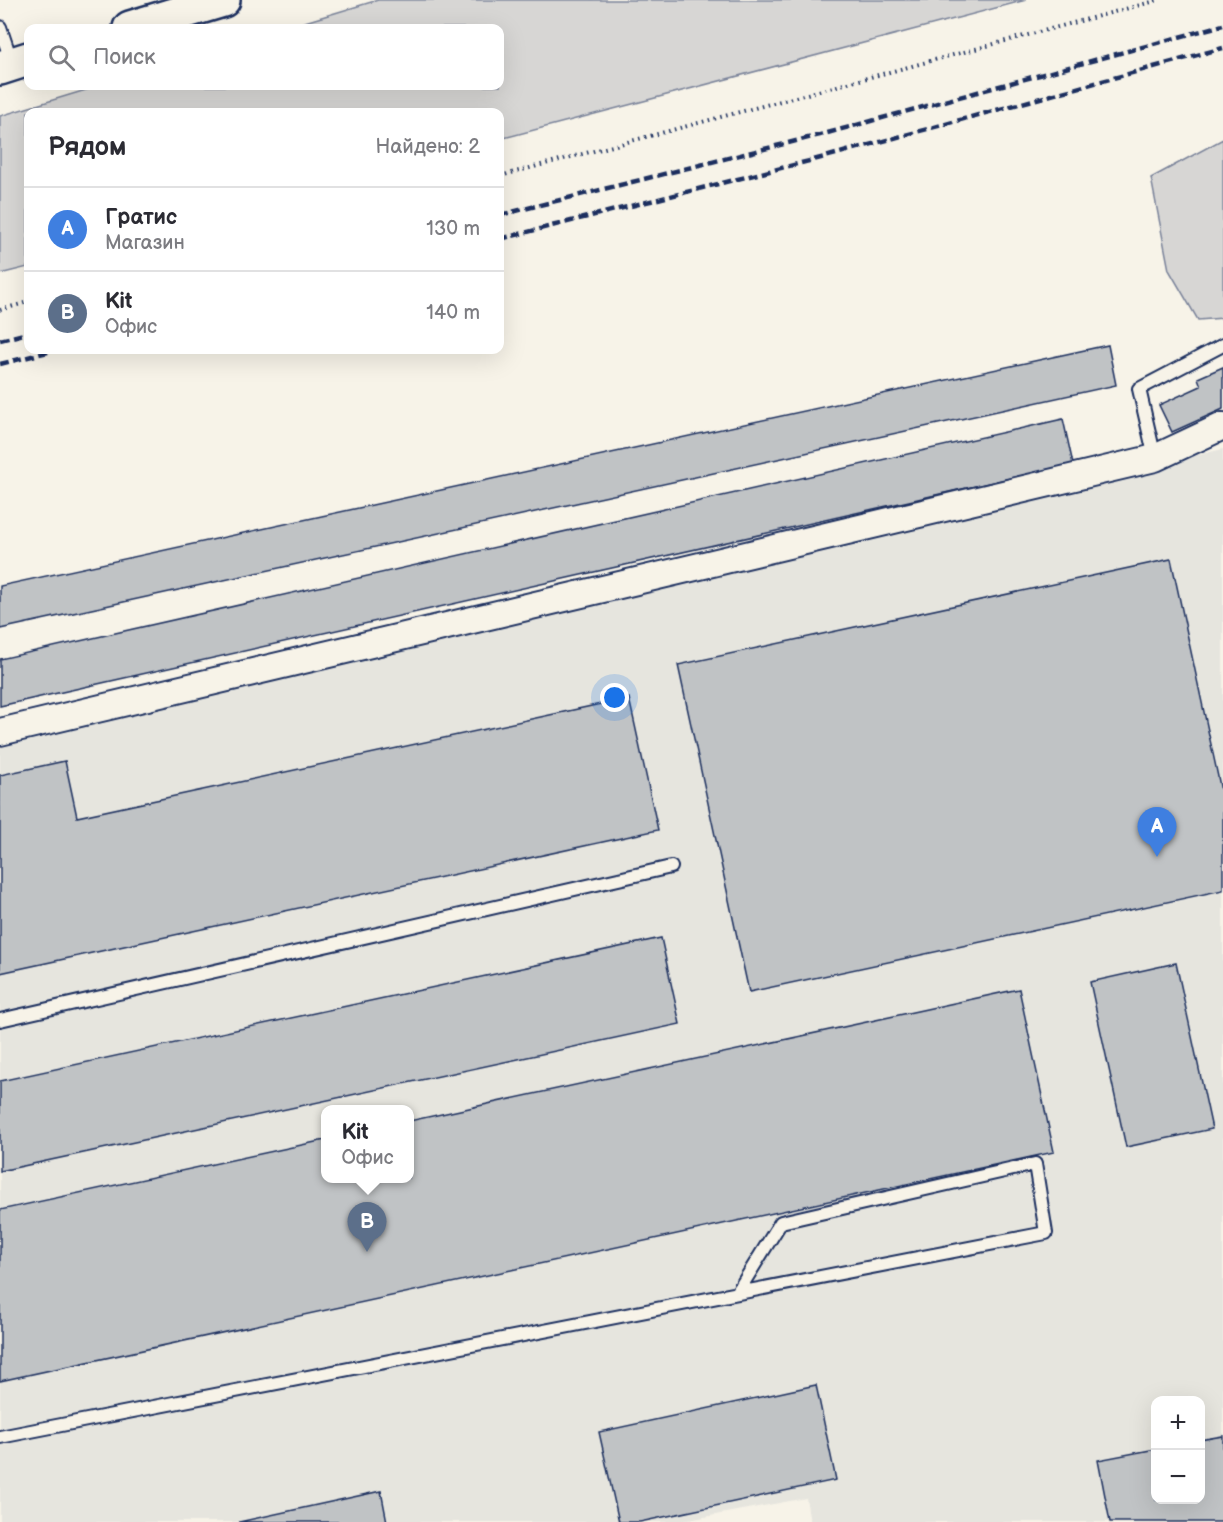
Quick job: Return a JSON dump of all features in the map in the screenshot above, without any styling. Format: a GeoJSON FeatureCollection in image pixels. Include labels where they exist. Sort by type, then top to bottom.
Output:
{"type":"FeatureCollection","features":[{"type":"Feature","properties":{"kind":"street"},"geometry":{"type":"LineString","coordinates":[[143,24],[223,0]]}},
{"type":"Feature","properties":{"kind":"street"},"geometry":{"type":"LineString","coordinates":[[0,732],[1155,458],[1223,426]]}},
{"type":"Feature","properties":{"kind":"lane"},"geometry":{"type":"LineString","coordinates":[[0,27],[14,64]]}},
{"type":"Feature","properties":{"kind":"lane"},"geometry":{"type":"LineString","coordinates":[[1155,458],[1139,389],[1223,345]]}},
{"type":"Feature","properties":{"kind":"lane"},"geometry":{"type":"LineString","coordinates":[[0,1020],[671,867]]}},
{"type":"Feature","properties":{"kind":"lane"},"geometry":{"type":"LineString","coordinates":[[0,1437],[1046,1233],[1035,1164],[781,1222],[737,1293]]}},
{"type":"Feature","properties":{"kind":"path"},"geometry":{"type":"LineString","coordinates":[[504,176],[1159,0]]}},
{"type":"Feature","properties":{"kind":"path"},"geometry":{"type":"LineString","coordinates":[[0,310],[24,304]]}},
{"type":"Feature","properties":{"kind":"shaded area"},"geometry":{"type":"Polygon","coordinates":[[[378,0],[1026,0],[504,138],[504,108],[26,108],[86,90],[504,90],[504,24],[298,24],[378,0]]]}},
{"type":"Feature","properties":{"kind":"shaded area"},"geometry":{"type":"Polygon","coordinates":[[[24,109],[24,268],[0,274],[0,116],[24,109]]]}},
{"type":"Feature","properties":{"kind":"shaded area"},"geometry":{"type":"Polygon","coordinates":[[[1223,139],[1223,318],[1198,320],[1169,270],[1151,178],[1223,139]]]}},
{"type":"Feature","properties":{"kind":"shaded area"},"geometry":{"type":"Polygon","coordinates":[[[1223,449],[1223,1522],[810,1522],[806,1498],[678,1522],[0,1522],[0,744],[1223,449]]]}},
{"type":"Feature","properties":{"kind":"building"},"geometry":{"type":"Polygon","coordinates":[[[1108,345],[1116,385],[0,629],[0,586],[1108,345]]]}},
{"type":"Feature","properties":{"kind":"building"},"geometry":{"type":"Polygon","coordinates":[[[1223,367],[1223,409],[1172,432],[1159,405],[1201,386],[1198,378],[1223,367]]]}},
{"type":"Feature","properties":{"kind":"building"},"geometry":{"type":"Polygon","coordinates":[[[1063,419],[1073,464],[0,706],[0,659],[1063,419]]]}},
{"type":"Feature","properties":{"kind":"building"},"geometry":{"type":"Polygon","coordinates":[[[1171,559],[1223,800],[1223,890],[749,992],[678,665],[1171,559]]]}},
{"type":"Feature","properties":{"kind":"building"},"geometry":{"type":"Polygon","coordinates":[[[629,698],[658,830],[0,973],[0,775],[65,761],[77,817],[629,698]]]}},
{"type":"Feature","properties":{"kind":"building"},"geometry":{"type":"Polygon","coordinates":[[[661,938],[680,1024],[0,1171],[0,1081],[661,938]]]}},
{"type":"Feature","properties":{"kind":"building"},"geometry":{"type":"Polygon","coordinates":[[[1176,963],[1212,1129],[1126,1147],[1090,982],[1176,963]]]}},
{"type":"Feature","properties":{"kind":"building"},"geometry":{"type":"Polygon","coordinates":[[[1019,989],[1054,1152],[0,1381],[0,1210],[321,1141],[321,1183],[414,1183],[414,1120],[1019,989]]]}},
{"type":"Feature","properties":{"kind":"building"},"geometry":{"type":"Polygon","coordinates":[[[816,1385],[836,1480],[640,1522],[619,1522],[599,1432],[816,1385]]]}},
{"type":"Feature","properties":{"kind":"building"},"geometry":{"type":"Polygon","coordinates":[[[1223,1436],[1223,1522],[1110,1522],[1098,1460],[1151,1450],[1151,1504],[1205,1504],[1205,1439],[1223,1436]]]}},
{"type":"Feature","properties":{"kind":"building"},"geometry":{"type":"Polygon","coordinates":[[[381,1491],[387,1522],[239,1522],[381,1491]]]}},
{"type":"Feature","properties":{"kind":"railway"},"geometry":{"type":"LineString","coordinates":[[504,214],[820,135],[1223,25]]}},
{"type":"Feature","properties":{"kind":"railway"},"geometry":{"type":"LineString","coordinates":[[504,238],[825,157],[1223,48]]}},
{"type":"Feature","properties":{"kind":"railway"},"geometry":{"type":"LineString","coordinates":[[0,340],[24,334]]}},
{"type":"Feature","properties":{"kind":"railway"},"geometry":{"type":"LineString","coordinates":[[0,364],[40,354]]}},
{"type":"Feature","properties":{"kind":"place","name":"Гратис"},"geometry":{"type":"Point","coordinates":[1157,857]}},
{"type":"Feature","properties":{"kind":"place","name":"Kit"},"geometry":{"type":"Point","coordinates":[367,1252]}}]}
